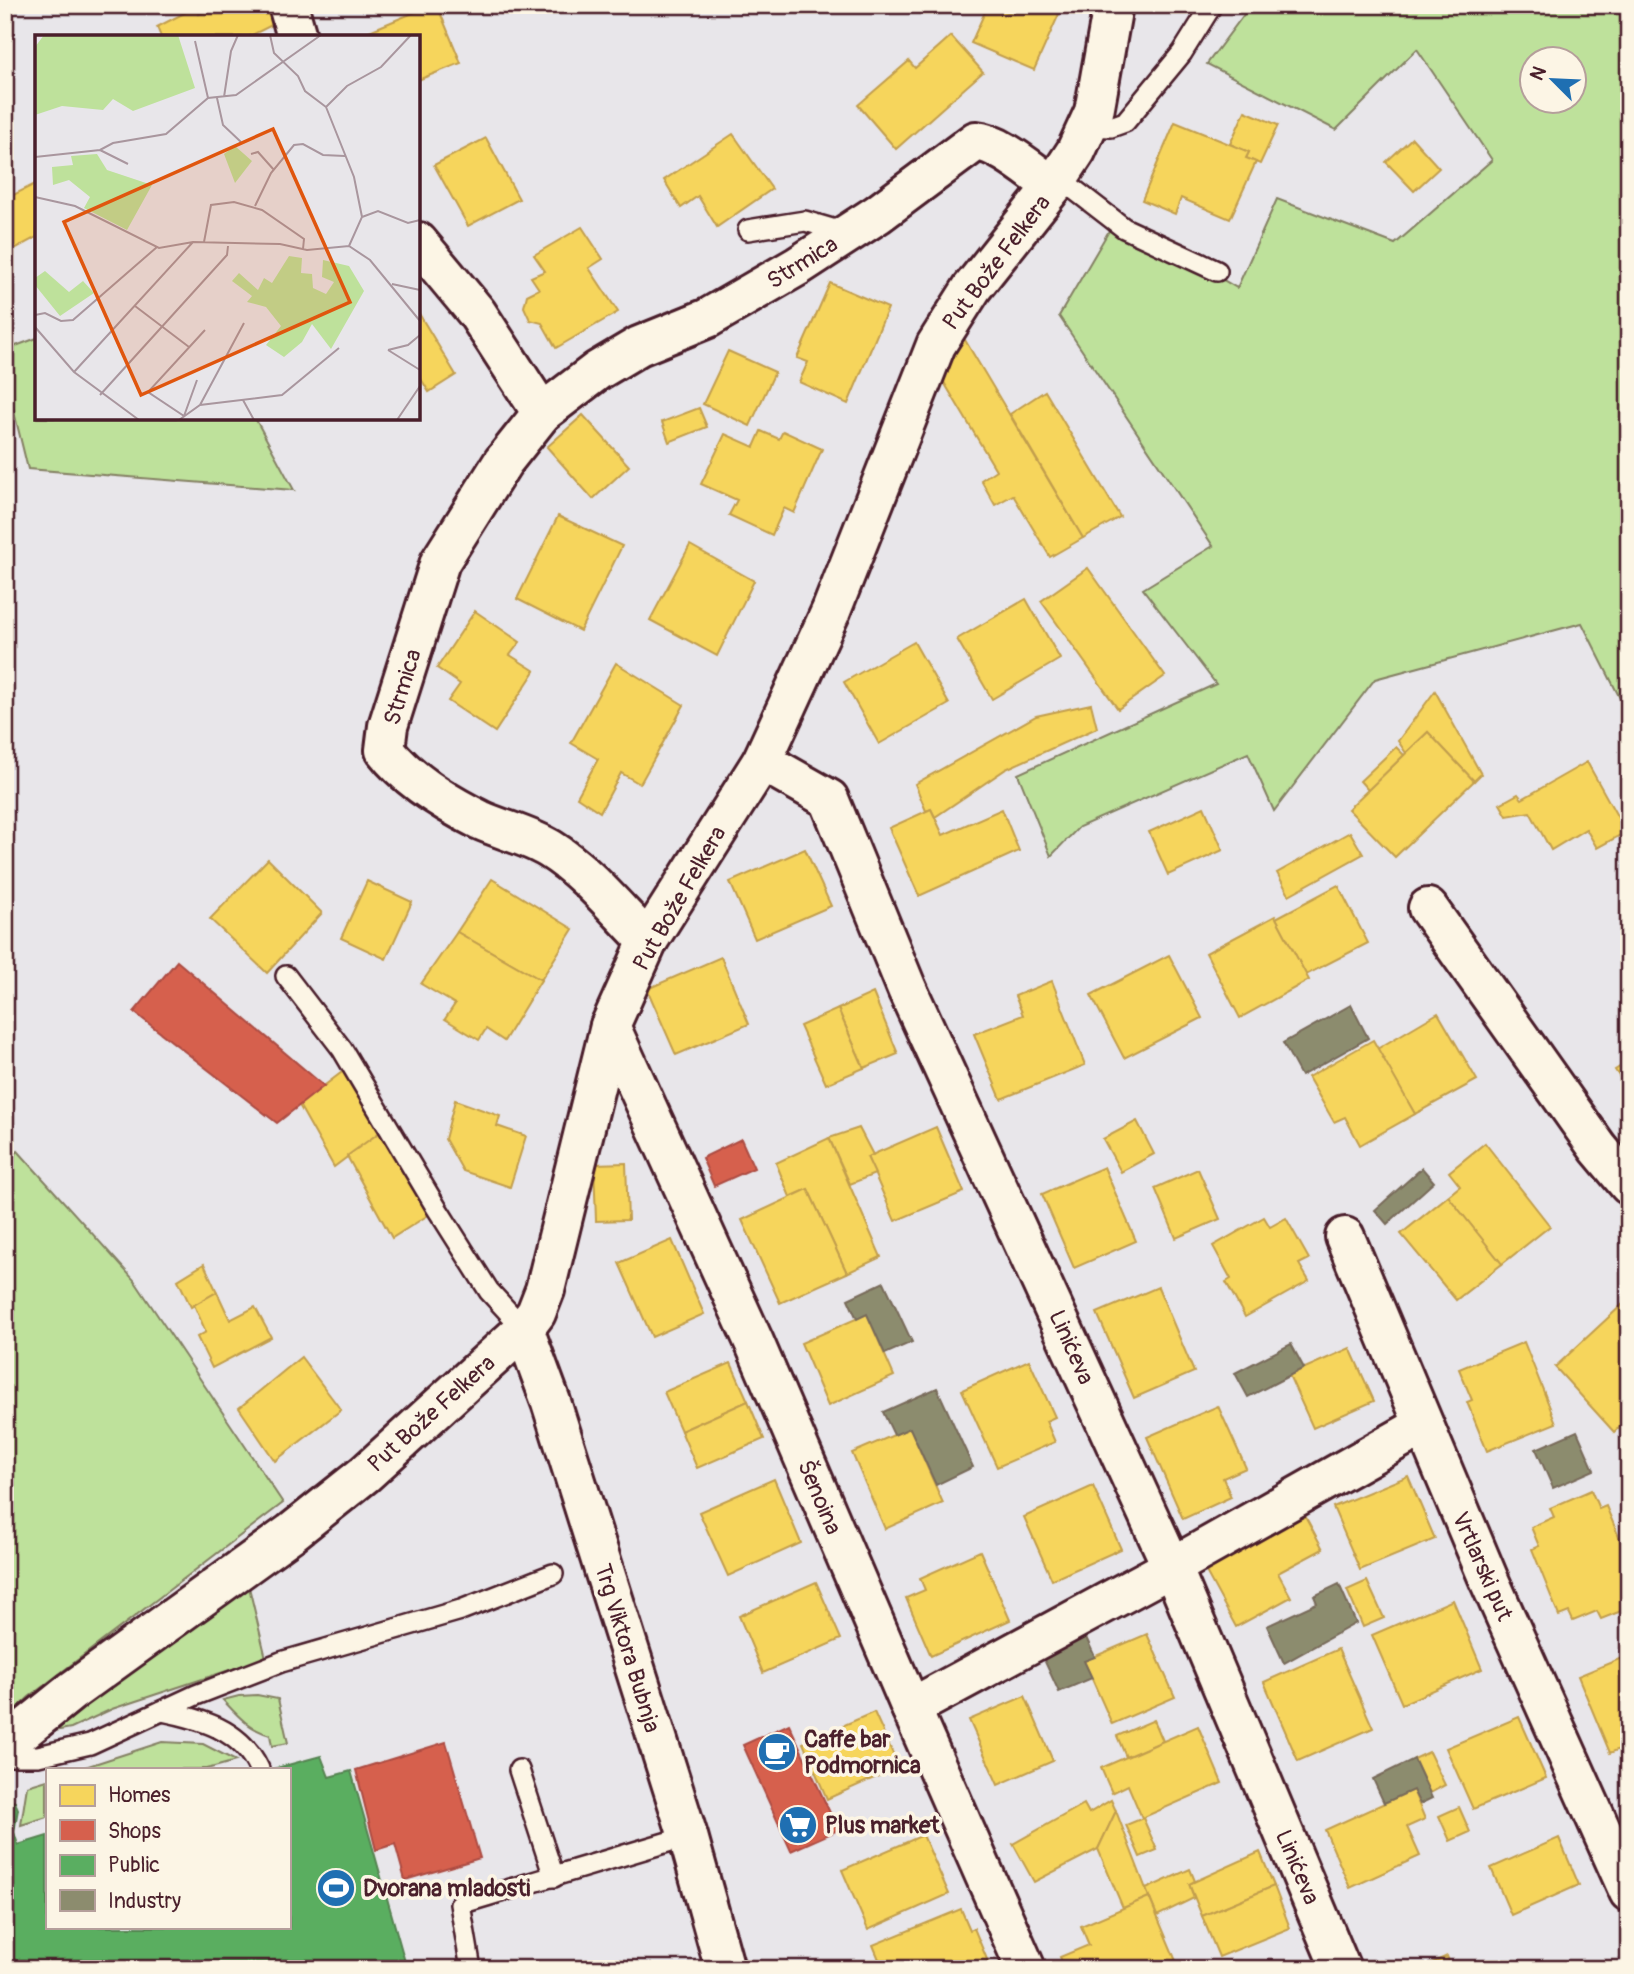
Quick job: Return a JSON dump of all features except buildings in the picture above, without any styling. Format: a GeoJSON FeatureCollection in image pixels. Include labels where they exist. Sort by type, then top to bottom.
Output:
{"type":"FeatureCollection","features":[{"type":"Feature","properties":{"kind":"street"},"geometry":{"type":"LineString","coordinates":[[288,5],[296,35]]}},
{"type":"Feature","properties":{"kind":"street","name":"Put Bože Felkera"},"geometry":{"type":"LineString","coordinates":[[5,1745],[72,1691],[302,1525],[365,1474],[524,1329],[536,1313],[545,1290],[610,1026],[648,941],[762,761],[831,611],[936,345],[972,288],[1076,151],[1094,112],[1113,5]]}},
{"type":"Feature","properties":{"kind":"street","name":"Strmica"},"geometry":{"type":"LineString","coordinates":[[648,941],[574,867],[548,848],[479,819],[428,790],[393,762],[384,750],[388,726],[440,562],[503,462],[542,413],[597,371],[639,345],[708,318],[848,234],[976,141],[999,149],[1055,182]]}},
{"type":"Feature","properties":{"kind":"street"},"geometry":{"type":"LineString","coordinates":[[420,244],[477,313],[542,413]]}},
{"type":"Feature","properties":{"kind":"street","name":"Linićeva"},"geometry":{"type":"LineString","coordinates":[[762,761],[829,799],[902,978],[1172,1567],[1341,1969]]}},
{"type":"Feature","properties":{"kind":"street"},"geometry":{"type":"LineString","coordinates":[[1428,908],[1598,1148],[1629,1185]]}},
{"type":"Feature","properties":{"kind":"street","name":"Šenoina"},"geometry":{"type":"LineString","coordinates":[[610,1026],[754,1342],[1026,1969]]}},
{"type":"Feature","properties":{"kind":"street","name":"Vrtlarski put"},"geometry":{"type":"LineString","coordinates":[[1345,1237],[1422,1426],[1629,1892]]}},
{"type":"Feature","properties":{"kind":"street","name":"Trg Viktora Bubnja"},"geometry":{"type":"LineString","coordinates":[[524,1329],[551,1402],[688,1836],[725,1969]]}},
{"type":"Feature","properties":{"kind":"street"},"geometry":{"type":"LineString","coordinates":[[911,1708],[1172,1567],[1422,1426]]}},
{"type":"Feature","properties":{"kind":"lane"},"geometry":{"type":"LineString","coordinates":[[1088,126],[1111,127],[1125,122],[1182,52],[1212,5]]}},
{"type":"Feature","properties":{"kind":"lane"},"geometry":{"type":"LineString","coordinates":[[1055,182],[1124,228],[1217,271]]}},
{"type":"Feature","properties":{"kind":"lane"},"geometry":{"type":"LineString","coordinates":[[748,230],[805,221],[848,234]]}},
{"type":"Feature","properties":{"kind":"lane"},"geometry":{"type":"LineString","coordinates":[[286,976],[342,1049],[489,1291],[524,1329]]}},
{"type":"Feature","properties":{"kind":"lane"},"geometry":{"type":"LineString","coordinates":[[5,1756],[38,1756],[90,1744],[196,1695],[281,1662],[461,1610],[553,1574]]}},
{"type":"Feature","properties":{"kind":"lane"},"geometry":{"type":"LineString","coordinates":[[162,1711],[199,1719],[221,1728],[244,1746],[258,1768]]}},
{"type":"Feature","properties":{"kind":"lane"},"geometry":{"type":"LineString","coordinates":[[519,1770],[554,1877]]}},
{"type":"Feature","properties":{"kind":"lane"},"geometry":{"type":"LineString","coordinates":[[471,1969],[460,1904],[688,1836]]}},
{"type":"Feature","properties":{"kind":"green space"},"geometry":{"type":"Polygon","coordinates":[[[1251,5],[1629,5],[1629,716],[1582,623],[1375,679],[1274,811],[1248,753],[1079,827],[1051,856],[1018,774],[1216,684],[1143,589],[1213,546],[1059,316],[1117,217],[1237,288],[1277,199],[1395,244],[1492,160],[1417,49],[1336,130],[1207,64],[1251,5]]]}},
{"type":"Feature","properties":{"kind":"green space"},"geometry":{"type":"Polygon","coordinates":[[[35,339],[35,420],[256,420],[294,490],[28,469],[5,375],[5,350],[35,339]]]}},
{"type":"Feature","properties":{"kind":"green space"},"geometry":{"type":"Polygon","coordinates":[[[18,1151],[134,1280],[283,1503],[29,1697],[5,1720],[5,1165],[18,1151]]]}},
{"type":"Feature","properties":{"kind":"green space"},"geometry":{"type":"Polygon","coordinates":[[[248,1583],[266,1658],[112,1709],[71,1728],[49,1732],[248,1583]]]}},
{"type":"Feature","properties":{"kind":"green space"},"geometry":{"type":"Polygon","coordinates":[[[257,1695],[278,1699],[288,1743],[272,1746],[270,1735],[250,1726],[223,1700],[257,1695]]]}},
{"type":"Feature","properties":{"kind":"green space"},"geometry":{"type":"Polygon","coordinates":[[[162,1742],[203,1744],[236,1761],[211,1768],[82,1768],[162,1742]]]}},
{"type":"Feature","properties":{"kind":"green space"},"geometry":{"type":"Polygon","coordinates":[[[46,1780],[46,1817],[21,1825],[27,1786],[46,1780]]]}},
{"type":"Feature","properties":{"kind":"place","name":"Caffe bar Podmornica"},"geometry":{"type":"Point","coordinates":[777,1752]}},
{"type":"Feature","properties":{"kind":"place","name":"Plus market"},"geometry":{"type":"Point","coordinates":[798,1825]}},
{"type":"Feature","properties":{"kind":"place","name":"Dvorana mladosti"},"geometry":{"type":"Point","coordinates":[336,1888]}}]}
